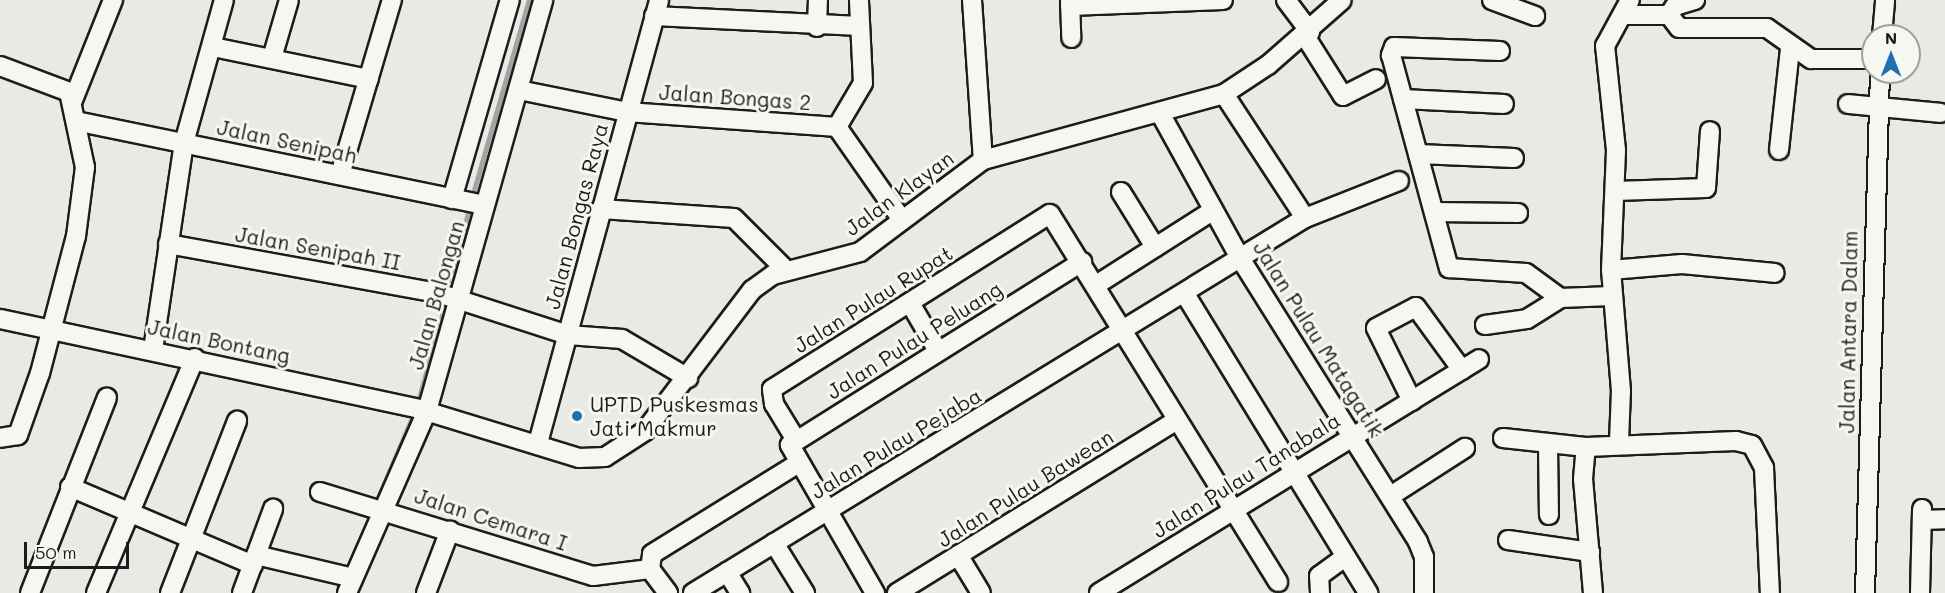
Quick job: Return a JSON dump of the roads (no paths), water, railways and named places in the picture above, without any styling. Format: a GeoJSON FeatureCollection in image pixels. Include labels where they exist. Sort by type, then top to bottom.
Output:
{"type":"FeatureCollection","features":[{"type":"Feature","properties":{"kind":"street"},"geometry":{"type":"LineString","coordinates":[[73,100],[113,0]]}},
{"type":"Feature","properties":{"kind":"street"},"geometry":{"type":"LineString","coordinates":[[153,350],[184,143],[213,48],[224,0]]}},
{"type":"Feature","properties":{"kind":"street"},"geometry":{"type":"LineString","coordinates":[[272,58],[289,0]]}},
{"type":"Feature","properties":{"kind":"street"},"geometry":{"type":"LineString","coordinates":[[340,176],[392,0]]}},
{"type":"Feature","properties":{"kind":"street"},"geometry":{"type":"LineString","coordinates":[[455,199],[510,0]]}},
{"type":"Feature","properties":{"kind":"street","name":"Jalan Balongan"},"geometry":{"type":"LineString","coordinates":[[348,581],[419,409],[449,296],[519,90],[543,0]]}},
{"type":"Feature","properties":{"kind":"street"},"geometry":{"type":"LineString","coordinates":[[817,27],[818,0]]}},
{"type":"Feature","properties":{"kind":"street"},"geometry":{"type":"LineString","coordinates":[[837,127],[863,83],[859,0]]}},
{"type":"Feature","properties":{"kind":"street","name":"Jalan Klayan"},"geometry":{"type":"LineString","coordinates":[[972,0],[983,160]]}},
{"type":"Feature","properties":{"kind":"street"},"geometry":{"type":"LineString","coordinates":[[1071,38],[1070,3],[1223,0]]}},
{"type":"Feature","properties":{"kind":"street"},"geometry":{"type":"LineString","coordinates":[[1286,0],[1343,96],[1376,79]]}},
{"type":"Feature","properties":{"kind":"street","name":"Jalan Klayan"},"geometry":{"type":"LineString","coordinates":[[419,409],[538,443],[579,458],[618,453],[645,431],[688,378],[752,290],[786,270],[860,252],[983,160],[1224,94],[1307,34],[1342,0]]}},
{"type":"Feature","properties":{"kind":"street"},"geometry":{"type":"LineString","coordinates":[[1492,0],[1535,16]]}},
{"type":"Feature","properties":{"kind":"street"},"geometry":{"type":"LineString","coordinates":[[1669,15],[1675,6],[1695,0]]}},
{"type":"Feature","properties":{"kind":"street"},"geometry":{"type":"LineString","coordinates":[[1883,24],[1885,0]]}},
{"type":"Feature","properties":{"kind":"street"},"geometry":{"type":"LineString","coordinates":[[656,8],[817,27],[860,26]]}},
{"type":"Feature","properties":{"kind":"street","name":"Jalan Bongas Raya"},"geometry":{"type":"LineString","coordinates":[[538,443],[656,8]]}},
{"type":"Feature","properties":{"kind":"street"},"geometry":{"type":"LineString","coordinates":[[1618,442],[1621,391],[1611,270],[1615,191],[1605,46],[1626,8],[1669,15],[1680,28],[1767,28],[1790,48],[1811,59],[1861,59]]}},
{"type":"Feature","properties":{"kind":"street"},"geometry":{"type":"LineString","coordinates":[[213,48],[369,79]]}},
{"type":"Feature","properties":{"kind":"street"},"geometry":{"type":"LineString","coordinates":[[1500,51],[1394,48],[1403,99],[1449,268],[1526,273],[1560,298]]}},
{"type":"Feature","properties":{"kind":"street"},"geometry":{"type":"LineString","coordinates":[[1779,150],[1790,48]]}},
{"type":"Feature","properties":{"kind":"street"},"geometry":{"type":"LineString","coordinates":[[0,66],[60,84],[73,100],[80,122],[85,167],[76,236],[53,330],[18,435],[0,438]]}},
{"type":"Feature","properties":{"kind":"street","name":"Jalan Antara Dalam"},"geometry":{"type":"LineString","coordinates":[[1865,593],[1873,405],[1875,109],[1878,84]]}},
{"type":"Feature","properties":{"kind":"street","name":"Jalan Bongas 2"},"geometry":{"type":"LineString","coordinates":[[519,90],[627,112],[837,127],[902,219]]}},
{"type":"Feature","properties":{"kind":"street"},"geometry":{"type":"LineString","coordinates":[[1224,94],[1305,218]]}},
{"type":"Feature","properties":{"kind":"street"},"geometry":{"type":"LineString","coordinates":[[1403,99],[1504,104]]}},
{"type":"Feature","properties":{"kind":"street"},"geometry":{"type":"LineString","coordinates":[[1848,104],[1875,109],[1941,112]]}},
{"type":"Feature","properties":{"kind":"street","name":"Jalan Pulau Matagatik"},"geometry":{"type":"LineString","coordinates":[[1160,113],[1212,211],[1240,258],[1392,495],[1424,557],[1424,593]]}},
{"type":"Feature","properties":{"kind":"street","name":"Jalan Senipah"},"geometry":{"type":"LineString","coordinates":[[80,122],[480,204]]}},
{"type":"Feature","properties":{"kind":"street"},"geometry":{"type":"LineString","coordinates":[[1615,191],[1706,188],[1710,131]]}},
{"type":"Feature","properties":{"kind":"street"},"geometry":{"type":"LineString","coordinates":[[1418,154],[1514,158]]}},
{"type":"Feature","properties":{"kind":"street","name":"Jalan Pulau Pejaba"},"geometry":{"type":"LineString","coordinates":[[693,593],[1122,333],[1305,218],[1399,181]]}},
{"type":"Feature","properties":{"kind":"street"},"geometry":{"type":"LineString","coordinates":[[1121,192],[1155,247]]}},
{"type":"Feature","properties":{"kind":"street"},"geometry":{"type":"LineString","coordinates":[[601,209],[734,218],[786,270]]}},
{"type":"Feature","properties":{"kind":"street"},"geometry":{"type":"LineString","coordinates":[[1096,285],[1212,211]]}},
{"type":"Feature","properties":{"kind":"street"},"geometry":{"type":"LineString","coordinates":[[1434,212],[1518,213]]}},
{"type":"Feature","properties":{"kind":"street","name":"Jalan Pulau Rupat"},"geometry":{"type":"LineString","coordinates":[[796,440],[774,404],[772,388],[1047,215],[1055,217],[1082,262]]}},
{"type":"Feature","properties":{"kind":"street","name":"Jalan Senipah II"},"geometry":{"type":"LineString","coordinates":[[168,244],[449,296],[568,334],[637,343],[688,378]]}},
{"type":"Feature","properties":{"kind":"street"},"geometry":{"type":"LineString","coordinates":[[1082,262],[1122,333],[1278,582]]}},
{"type":"Feature","properties":{"kind":"street","name":"Jalan Pulau Peluang"},"geometry":{"type":"LineString","coordinates":[[796,440],[1082,262]]}},
{"type":"Feature","properties":{"kind":"street"},"geometry":{"type":"LineString","coordinates":[[1611,270],[1691,264],[1774,273]]}},
{"type":"Feature","properties":{"kind":"street"},"geometry":{"type":"LineString","coordinates":[[1185,294],[1344,558],[1368,593]]}},
{"type":"Feature","properties":{"kind":"street"},"geometry":{"type":"LineString","coordinates":[[1485,325],[1527,319],[1560,298],[1612,296]]}},
{"type":"Feature","properties":{"kind":"street"},"geometry":{"type":"LineString","coordinates":[[910,303],[938,351]]}},
{"type":"Feature","properties":{"kind":"street"},"geometry":{"type":"LineString","coordinates":[[1412,400],[1376,328],[1409,307],[1421,312],[1462,370]]}},
{"type":"Feature","properties":{"kind":"street","name":"Jalan Bontang"},"geometry":{"type":"LineString","coordinates":[[0,320],[195,358],[419,409]]}},
{"type":"Feature","properties":{"kind":"street"},"geometry":{"type":"LineString","coordinates":[[96,593],[195,358]]}},
{"type":"Feature","properties":{"kind":"street","name":"Jalan Pulau Tanabala"},"geometry":{"type":"LineString","coordinates":[[1101,592],[1479,359]]}},
{"type":"Feature","properties":{"kind":"street"},"geometry":{"type":"LineString","coordinates":[[30,593],[107,398]]}},
{"type":"Feature","properties":{"kind":"street"},"geometry":{"type":"LineString","coordinates":[[170,593],[193,540],[237,421]]}},
{"type":"Feature","properties":{"kind":"street","name":"Jalan Pulau Bawean"},"geometry":{"type":"LineString","coordinates":[[897,593],[1176,421]]}},
{"type":"Feature","properties":{"kind":"street"},"geometry":{"type":"LineString","coordinates":[[1503,438],[1548,446],[1586,447],[1618,442],[1752,445],[1764,468],[1770,593]]}},
{"type":"Feature","properties":{"kind":"street"},"geometry":{"type":"LineString","coordinates":[[796,440],[788,450],[828,511],[875,593]]}},
{"type":"Feature","properties":{"kind":"street"},"geometry":{"type":"LineString","coordinates":[[1548,446],[1549,515]]}},
{"type":"Feature","properties":{"kind":"street"},"geometry":{"type":"LineString","coordinates":[[1586,447],[1583,479],[1593,593]]}},
{"type":"Feature","properties":{"kind":"street"},"geometry":{"type":"LineString","coordinates":[[1392,495],[1465,448]]}},
{"type":"Feature","properties":{"kind":"street"},"geometry":{"type":"LineString","coordinates":[[660,584],[652,554],[797,464]]}},
{"type":"Feature","properties":{"kind":"street"},"geometry":{"type":"LineString","coordinates":[[70,488],[193,540],[254,560],[348,581]]}},
{"type":"Feature","properties":{"kind":"street","name":"Jalan Cemara I"},"geometry":{"type":"LineString","coordinates":[[320,492],[378,507],[450,530],[591,584],[660,584]]}},
{"type":"Feature","properties":{"kind":"street"},"geometry":{"type":"LineString","coordinates":[[242,593],[273,509]]}},
{"type":"Feature","properties":{"kind":"street"},"geometry":{"type":"LineString","coordinates":[[1920,593],[1922,515],[1945,519]]}},
{"type":"Feature","properties":{"kind":"street"},"geometry":{"type":"LineString","coordinates":[[426,593],[450,530]]}},
{"type":"Feature","properties":{"kind":"street"},"geometry":{"type":"LineString","coordinates":[[1508,540],[1590,552]]}},
{"type":"Feature","properties":{"kind":"street"},"geometry":{"type":"LineString","coordinates":[[774,543],[805,593]]}},
{"type":"Feature","properties":{"kind":"street"},"geometry":{"type":"LineString","coordinates":[[958,555],[981,593]]}},
{"type":"Feature","properties":{"kind":"street"},"geometry":{"type":"LineString","coordinates":[[1320,593],[1319,576],[1344,558]]}},
{"type":"Feature","properties":{"kind":"street"},"geometry":{"type":"LineString","coordinates":[[727,572],[740,593]]}},
{"type":"Feature","properties":{"kind":"waterway"},"geometry":{"type":"LineString","coordinates":[[472,197],[529,0]]}},
{"type":"Feature","properties":{"kind":"waterway"},"geometry":{"type":"LineString","coordinates":[[448,293],[470,205]]}},
{"type":"Feature","properties":{"kind":"waterway"},"geometry":{"type":"LineString","coordinates":[[417,405],[446,301]]}},
{"type":"Feature","properties":{"kind":"waterway"},"geometry":{"type":"LineString","coordinates":[[375,505],[414,413]]}},
{"type":"Feature","properties":{"kind":"waterway"},"geometry":{"type":"LineString","coordinates":[[355,552],[372,513]]}},
{"type":"Feature","properties":{"kind":"place","name":"UPTD Puskesmas Jati Makmur"},"geometry":{"type":"Point","coordinates":[577,416]}}]}
